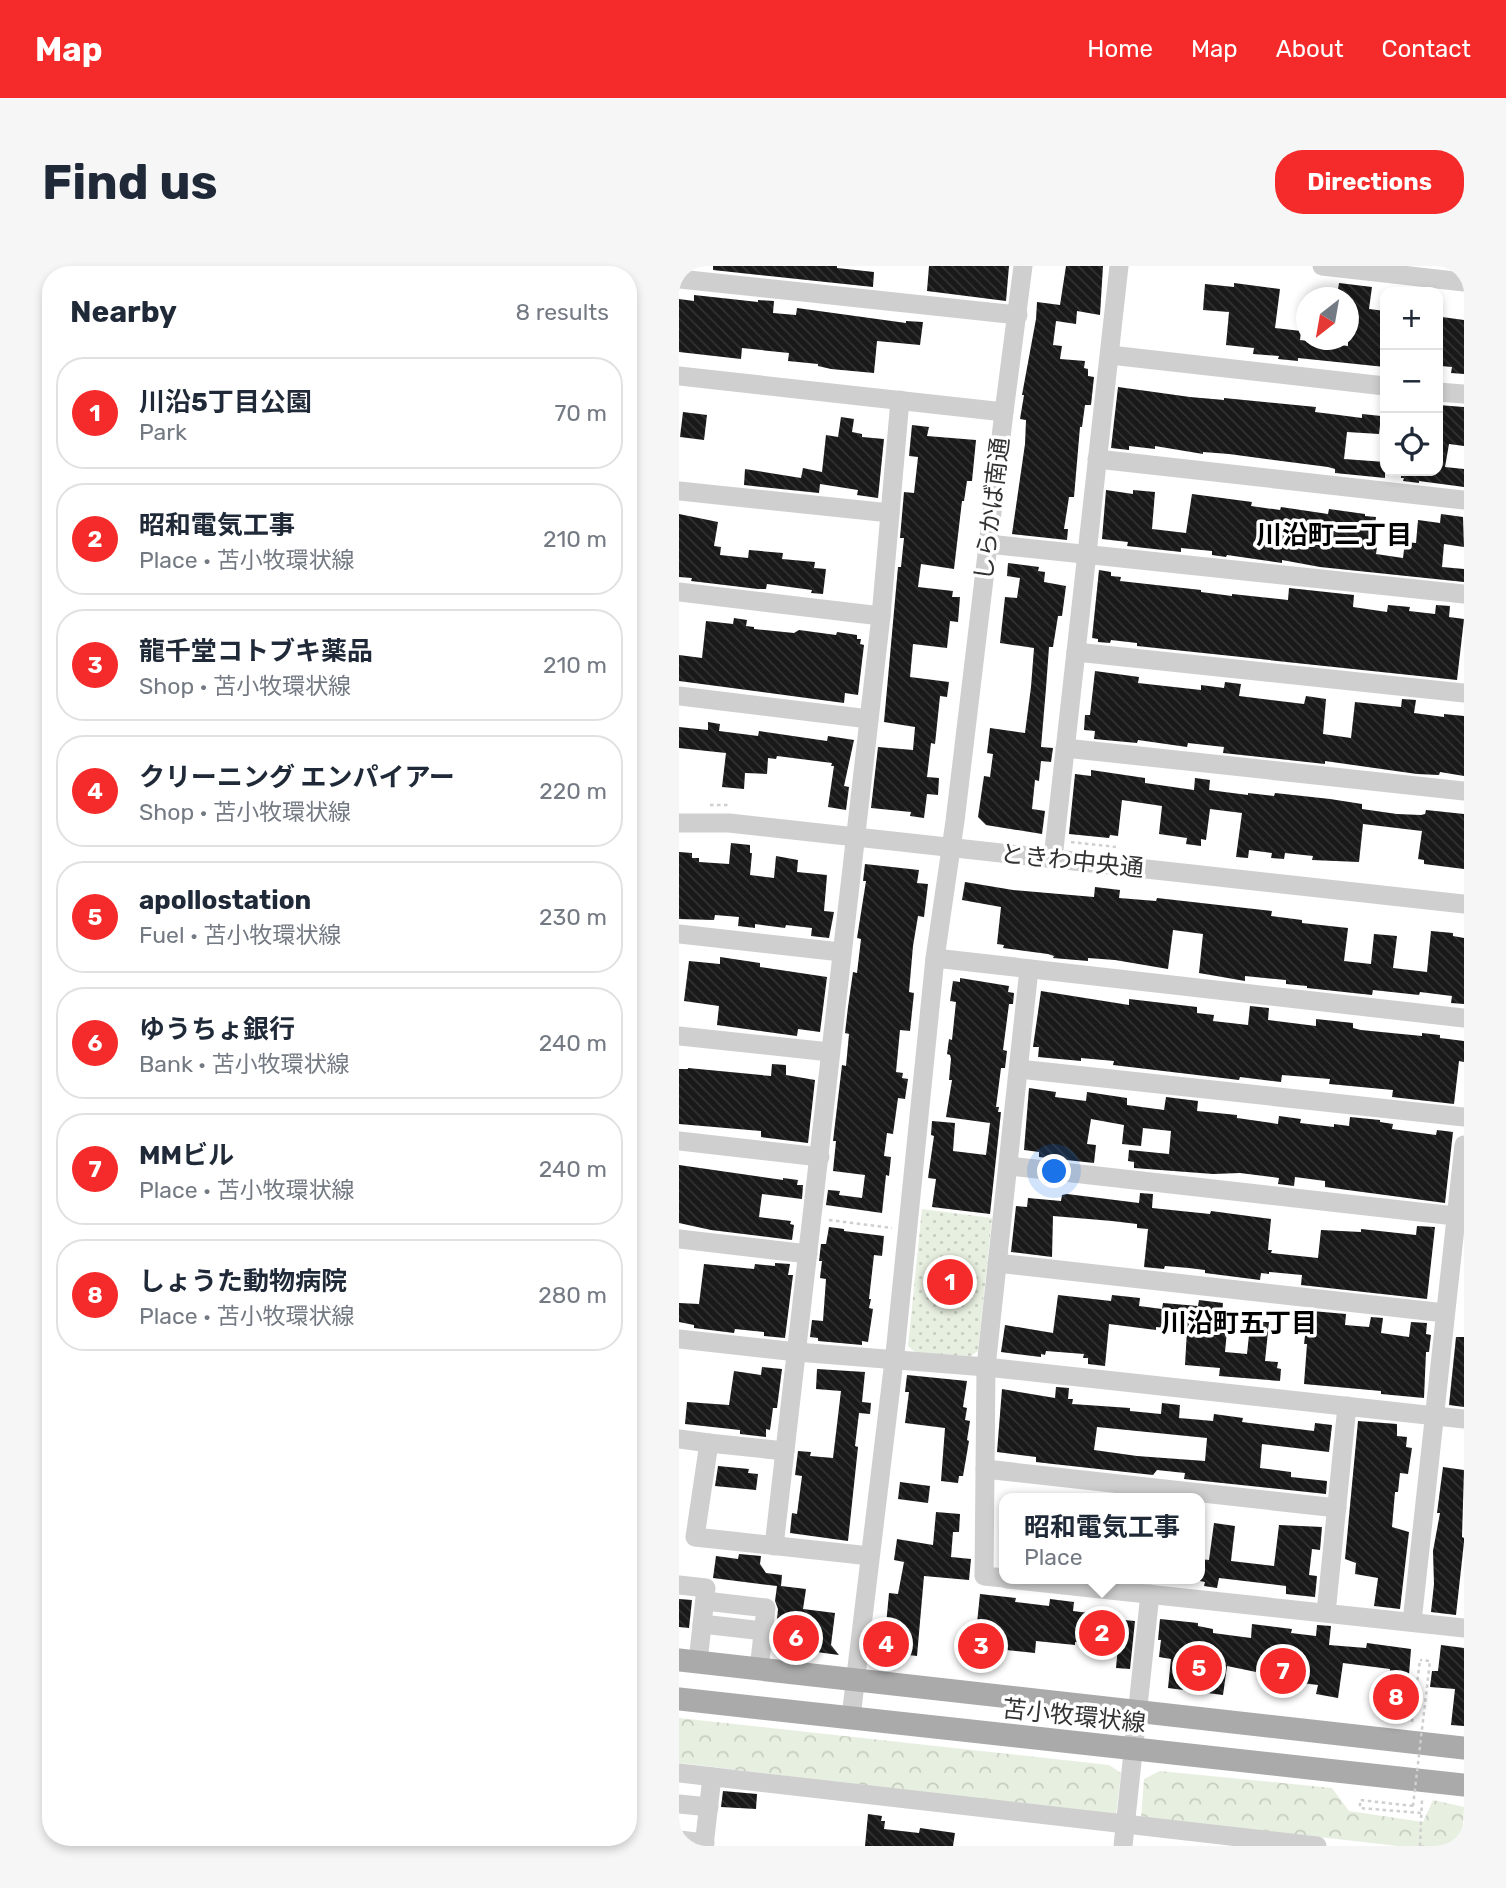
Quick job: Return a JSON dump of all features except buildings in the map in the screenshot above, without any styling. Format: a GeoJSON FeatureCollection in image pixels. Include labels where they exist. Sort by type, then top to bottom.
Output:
{"type":"FeatureCollection","features":[{"type":"Feature","properties":{"kind":"main road","name":"苫小牧環状線"},"geometry":{"type":"LineString","coordinates":[[689,1661],[1464,1748]]}},
{"type":"Feature","properties":{"kind":"main road","name":"苫小牧環状線"},"geometry":{"type":"LineString","coordinates":[[679,1699],[1464,1786]]}},
{"type":"Feature","properties":{"kind":"street"},"geometry":{"type":"LineString","coordinates":[[1004,412],[1023,266]]}},
{"type":"Feature","properties":{"kind":"street"},"geometry":{"type":"LineString","coordinates":[[1053,858],[1119,266]]}},
{"type":"Feature","properties":{"kind":"street"},"geometry":{"type":"LineString","coordinates":[[1322,266],[1464,282]]}},
{"type":"Feature","properties":{"kind":"street"},"geometry":{"type":"LineString","coordinates":[[679,279],[1018,315]]}},
{"type":"Feature","properties":{"kind":"street"},"geometry":{"type":"LineString","coordinates":[[1110,355],[1380,385]]}},
{"type":"Feature","properties":{"kind":"street","name":"しらかば南通"},"geometry":{"type":"LineString","coordinates":[[679,376],[1004,412],[952,847],[935,958],[895,1360],[851,1717]]}},
{"type":"Feature","properties":{"kind":"street"},"geometry":{"type":"LineString","coordinates":[[1443,392],[1464,394]]}},
{"type":"Feature","properties":{"kind":"street"},"geometry":{"type":"LineString","coordinates":[[774,1546],[881,616],[900,400]]}},
{"type":"Feature","properties":{"kind":"street"},"geometry":{"type":"LineString","coordinates":[[1097,459],[1464,500]]}},
{"type":"Feature","properties":{"kind":"street"},"geometry":{"type":"LineString","coordinates":[[679,491],[890,513]]}},
{"type":"Feature","properties":{"kind":"street"},"geometry":{"type":"LineString","coordinates":[[988,544],[1464,594]]}},
{"type":"Feature","properties":{"kind":"street"},"geometry":{"type":"LineString","coordinates":[[679,592],[881,616]]}},
{"type":"Feature","properties":{"kind":"street"},"geometry":{"type":"LineString","coordinates":[[1076,652],[1464,694]]}},
{"type":"Feature","properties":{"kind":"street"},"geometry":{"type":"LineString","coordinates":[[679,696],[869,719]]}},
{"type":"Feature","properties":{"kind":"street"},"geometry":{"type":"LineString","coordinates":[[1065,748],[1464,791]]}},
{"type":"Feature","properties":{"kind":"street","name":"ときわ中央通"},"geometry":{"type":"LineString","coordinates":[[679,822],[729,822],[1464,904]]}},
{"type":"Feature","properties":{"kind":"street"},"geometry":{"type":"LineString","coordinates":[[679,934],[841,952]]}},
{"type":"Feature","properties":{"kind":"street"},"geometry":{"type":"LineString","coordinates":[[935,958],[1464,1018]]}},
{"type":"Feature","properties":{"kind":"street"},"geometry":{"type":"LineString","coordinates":[[999,1578],[984,1576],[986,1367],[1029,969]]}},
{"type":"Feature","properties":{"kind":"street"},"geometry":{"type":"LineString","coordinates":[[679,1036],[829,1052]]}},
{"type":"Feature","properties":{"kind":"street"},"geometry":{"type":"LineString","coordinates":[[1019,1069],[1464,1117]]}},
{"type":"Feature","properties":{"kind":"street"},"geometry":{"type":"LineString","coordinates":[[679,1141],[820,1157]]}},
{"type":"Feature","properties":{"kind":"street"},"geometry":{"type":"LineString","coordinates":[[1412,1622],[1464,1145]]}},
{"type":"Feature","properties":{"kind":"street"},"geometry":{"type":"LineString","coordinates":[[1009,1166],[1455,1216]]}},
{"type":"Feature","properties":{"kind":"street"},"geometry":{"type":"LineString","coordinates":[[679,1239],[808,1254]]}},
{"type":"Feature","properties":{"kind":"street"},"geometry":{"type":"LineString","coordinates":[[997,1263],[1445,1313]]}},
{"type":"Feature","properties":{"kind":"street"},"geometry":{"type":"LineString","coordinates":[[679,1339],[797,1352],[986,1367],[1464,1419]]}},
{"type":"Feature","properties":{"kind":"street"},"geometry":{"type":"LineString","coordinates":[[1326,1613],[1347,1406]]}},
{"type":"Feature","properties":{"kind":"street"},"geometry":{"type":"LineString","coordinates":[[679,1439],[785,1451]]}},
{"type":"Feature","properties":{"kind":"street"},"geometry":{"type":"LineString","coordinates":[[709,1443],[695,1537],[870,1556]]}},
{"type":"Feature","properties":{"kind":"street"},"geometry":{"type":"LineString","coordinates":[[985,1469],[1202,1493]]}},
{"type":"Feature","properties":{"kind":"street"},"geometry":{"type":"LineString","coordinates":[[1205,1493],[1337,1508]]}},
{"type":"Feature","properties":{"kind":"street"},"geometry":{"type":"LineString","coordinates":[[1053,1584],[1464,1628]]}},
{"type":"Feature","properties":{"kind":"street"},"geometry":{"type":"LineString","coordinates":[[679,1585],[706,1588],[702,1624],[689,1661]]}},
{"type":"Feature","properties":{"kind":"street"},"geometry":{"type":"LineString","coordinates":[[1123,1846],[1150,1594]]}},
{"type":"Feature","properties":{"kind":"street"},"geometry":{"type":"LineString","coordinates":[[679,1595],[766,1608],[759,1669]]}},
{"type":"Feature","properties":{"kind":"street"},"geometry":{"type":"LineString","coordinates":[[702,1624],[764,1631]]}},
{"type":"Feature","properties":{"kind":"street"},"geometry":{"type":"LineString","coordinates":[[679,1773],[1317,1846]]}},
{"type":"Feature","properties":{"kind":"street"},"geometry":{"type":"LineString","coordinates":[[679,1840],[705,1845],[712,1777]]}},
{"type":"Feature","properties":{"kind":"street"},"geometry":{"type":"LineString","coordinates":[[679,1804],[709,1807]]}},
{"type":"Feature","properties":{"kind":"path"},"geometry":{"type":"LineString","coordinates":[[823,1220],[895,1229]]}},
{"type":"Feature","properties":{"kind":"path"},"geometry":{"type":"LineString","coordinates":[[1412,1725],[1420,1660],[1430,1661],[1413,1805],[1360,1800],[1360,1808],[1421,1813]]}},
{"type":"Feature","properties":{"kind":"path"},"geometry":{"type":"LineString","coordinates":[[1420,1846],[1422,1797]]}},
{"type":"Feature","properties":{"kind":"green space"},"geometry":{"type":"Polygon","coordinates":[[[922,1209],[992,1218],[978,1351],[971,1356],[916,1353],[908,1346],[922,1209]]]}},
{"type":"Feature","properties":{"kind":"green space"},"geometry":{"type":"Polygon","coordinates":[[[679,1718],[1109,1765],[1121,1773],[1116,1816],[679,1763],[679,1718]]]}},
{"type":"Feature","properties":{"kind":"green space"},"geometry":{"type":"Polygon","coordinates":[[[1160,1771],[1332,1788],[1349,1811],[1423,1822],[1433,1800],[1464,1807],[1462,1846],[1398,1846],[1141,1817],[1144,1779],[1160,1771]]]}},
{"type":"Feature","properties":{"kind":"place","name":"川沿5丁目公園"},"geometry":{"type":"Point","coordinates":[950,1282]}},
{"type":"Feature","properties":{"kind":"place","name":"昭和電気工事"},"geometry":{"type":"Point","coordinates":[1102,1633]}},
{"type":"Feature","properties":{"kind":"place","name":"ゆうちょ銀行"},"geometry":{"type":"Point","coordinates":[796,1638]}},
{"type":"Feature","properties":{"kind":"place","name":"クリーニング エンパイアー"},"geometry":{"type":"Point","coordinates":[886,1644]}},
{"type":"Feature","properties":{"kind":"place","name":"龍千堂コトブキ薬品"},"geometry":{"type":"Point","coordinates":[981,1646]}},
{"type":"Feature","properties":{"kind":"place","name":"apollostation"},"geometry":{"type":"Point","coordinates":[1199,1668]}},
{"type":"Feature","properties":{"kind":"place","name":"MMビル"},"geometry":{"type":"Point","coordinates":[1283,1671]}},
{"type":"Feature","properties":{"kind":"place","name":"しょうた動物病院"},"geometry":{"type":"Point","coordinates":[1396,1697]}},
{"type":"Feature","properties":{"kind":"district","name":"川沿町二丁目"},"geometry":{"type":"Point","coordinates":[1334,535]}},
{"type":"Feature","properties":{"kind":"district","name":"川沿町五丁目"},"geometry":{"type":"Point","coordinates":[1239,1323]}}]}
